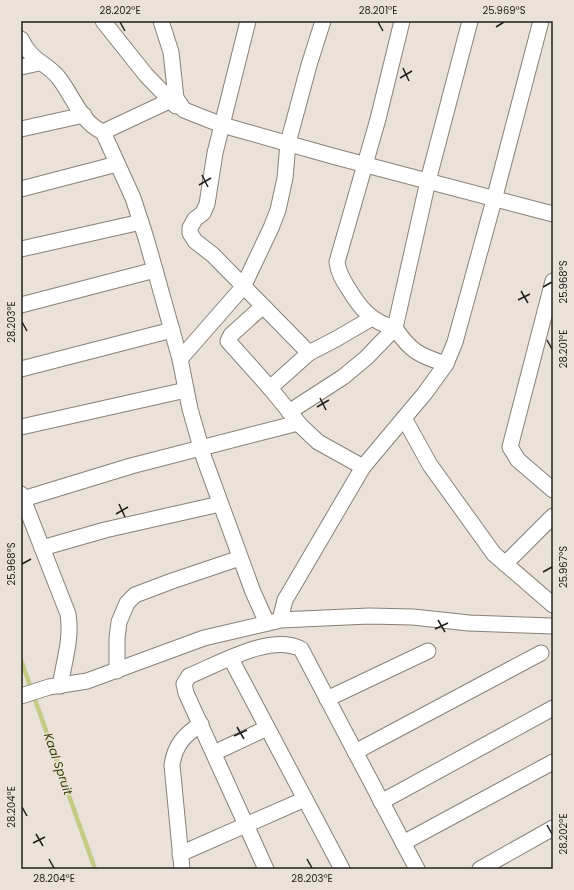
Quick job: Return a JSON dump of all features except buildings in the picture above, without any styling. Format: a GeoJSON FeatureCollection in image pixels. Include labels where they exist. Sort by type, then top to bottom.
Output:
{"type":"FeatureCollection","features":[{"type":"Feature","properties":{"kind":"street"},"geometry":{"type":"LineString","coordinates":[[103,21],[169,101],[184,110],[222,125],[288,144],[494,200],[553,214]]}},
{"type":"Feature","properties":{"kind":"street"},"geometry":{"type":"LineString","coordinates":[[161,21],[171,52],[176,98],[184,110]]}},
{"type":"Feature","properties":{"kind":"street"},"geometry":{"type":"LineString","coordinates":[[248,21],[222,125],[206,208],[195,219],[190,228],[190,233],[195,242],[213,256],[309,353]]}},
{"type":"Feature","properties":{"kind":"street"},"geometry":{"type":"LineString","coordinates":[[180,359],[243,287],[278,210],[286,178],[288,144],[309,65],[323,21]]}},
{"type":"Feature","properties":{"kind":"street"},"geometry":{"type":"LineString","coordinates":[[402,21],[365,165],[337,262],[339,272],[362,309],[372,318],[395,328],[410,348],[416,353],[424,358],[446,364]]}},
{"type":"Feature","properties":{"kind":"street"},"geometry":{"type":"LineString","coordinates":[[55,686],[69,639],[70,624],[68,614],[22,496],[131,466],[201,449],[294,417],[366,358],[395,328],[428,181],[470,21]]}},
{"type":"Feature","properties":{"kind":"street"},"geometry":{"type":"LineString","coordinates":[[274,622],[285,600],[363,467],[446,364],[454,342],[494,200],[541,21]]}},
{"type":"Feature","properties":{"kind":"street"},"geometry":{"type":"LineString","coordinates":[[21,39],[32,57],[57,76],[84,115],[98,130],[103,132],[133,198],[180,359],[186,390],[201,449],[240,558],[274,622]]}},
{"type":"Feature","properties":{"kind":"street"},"geometry":{"type":"LineString","coordinates":[[21,67],[39,63]]}},
{"type":"Feature","properties":{"kind":"street"},"geometry":{"type":"LineString","coordinates":[[103,132],[169,101]]}},
{"type":"Feature","properties":{"kind":"street"},"geometry":{"type":"LineString","coordinates":[[21,129],[84,115]]}},
{"type":"Feature","properties":{"kind":"street"},"geometry":{"type":"LineString","coordinates":[[21,189],[118,164]]}},
{"type":"Feature","properties":{"kind":"street"},"geometry":{"type":"LineString","coordinates":[[21,249],[141,222]]}},
{"type":"Feature","properties":{"kind":"street"},"geometry":{"type":"LineString","coordinates":[[21,305],[155,270]]}},
{"type":"Feature","properties":{"kind":"street"},"geometry":{"type":"LineString","coordinates":[[553,281],[510,447],[518,460],[553,490]]}},
{"type":"Feature","properties":{"kind":"street"},"geometry":{"type":"LineString","coordinates":[[262,307],[231,335],[228,341],[294,417],[318,442],[363,467]]}},
{"type":"Feature","properties":{"kind":"street"},"geometry":{"type":"LineString","coordinates":[[270,388],[309,353],[372,318]]}},
{"type":"Feature","properties":{"kind":"street"},"geometry":{"type":"LineString","coordinates":[[21,369],[172,330]]}},
{"type":"Feature","properties":{"kind":"street"},"geometry":{"type":"LineString","coordinates":[[21,427],[186,390]]}},
{"type":"Feature","properties":{"kind":"street"},"geometry":{"type":"LineString","coordinates":[[404,418],[442,482],[494,554],[553,605]]}},
{"type":"Feature","properties":{"kind":"street"},"geometry":{"type":"LineString","coordinates":[[42,548],[105,530],[220,504]]}},
{"type":"Feature","properties":{"kind":"street"},"geometry":{"type":"LineString","coordinates":[[505,564],[553,516]]}},
{"type":"Feature","properties":{"kind":"street"},"geometry":{"type":"LineString","coordinates":[[117,671],[117,638],[119,622],[127,603],[135,595],[240,558]]}},
{"type":"Feature","properties":{"kind":"street"},"geometry":{"type":"LineString","coordinates":[[21,696],[117,671],[181,645],[274,622],[369,616],[412,617],[469,623],[553,626]]}},
{"type":"Feature","properties":{"kind":"street"},"geometry":{"type":"LineString","coordinates":[[266,869],[186,693],[185,682],[189,676],[269,644],[282,644],[301,649],[381,802],[418,869]]}},
{"type":"Feature","properties":{"kind":"street"},"geometry":{"type":"LineString","coordinates":[[327,699],[428,651]]}},
{"type":"Feature","properties":{"kind":"street"},"geometry":{"type":"LineString","coordinates":[[355,752],[541,653]]}},
{"type":"Feature","properties":{"kind":"street"},"geometry":{"type":"LineString","coordinates":[[231,659],[342,869]]}},
{"type":"Feature","properties":{"kind":"street"},"geometry":{"type":"LineString","coordinates":[[381,802],[553,708]]}},
{"type":"Feature","properties":{"kind":"street"},"geometry":{"type":"LineString","coordinates":[[200,724],[182,738],[175,751],[172,765],[181,862],[246,825],[305,799]]}},
{"type":"Feature","properties":{"kind":"street"},"geometry":{"type":"LineString","coordinates":[[214,753],[267,728]]}},
{"type":"Feature","properties":{"kind":"street"},"geometry":{"type":"LineString","coordinates":[[403,843],[553,762]]}},
{"type":"Feature","properties":{"kind":"street"},"geometry":{"type":"LineString","coordinates":[[480,869],[553,828]]}},
{"type":"Feature","properties":{"kind":"waterway","name":"Kaal Spruit"},"geometry":{"type":"LineString","coordinates":[[21,660],[95,869]]}}]}
